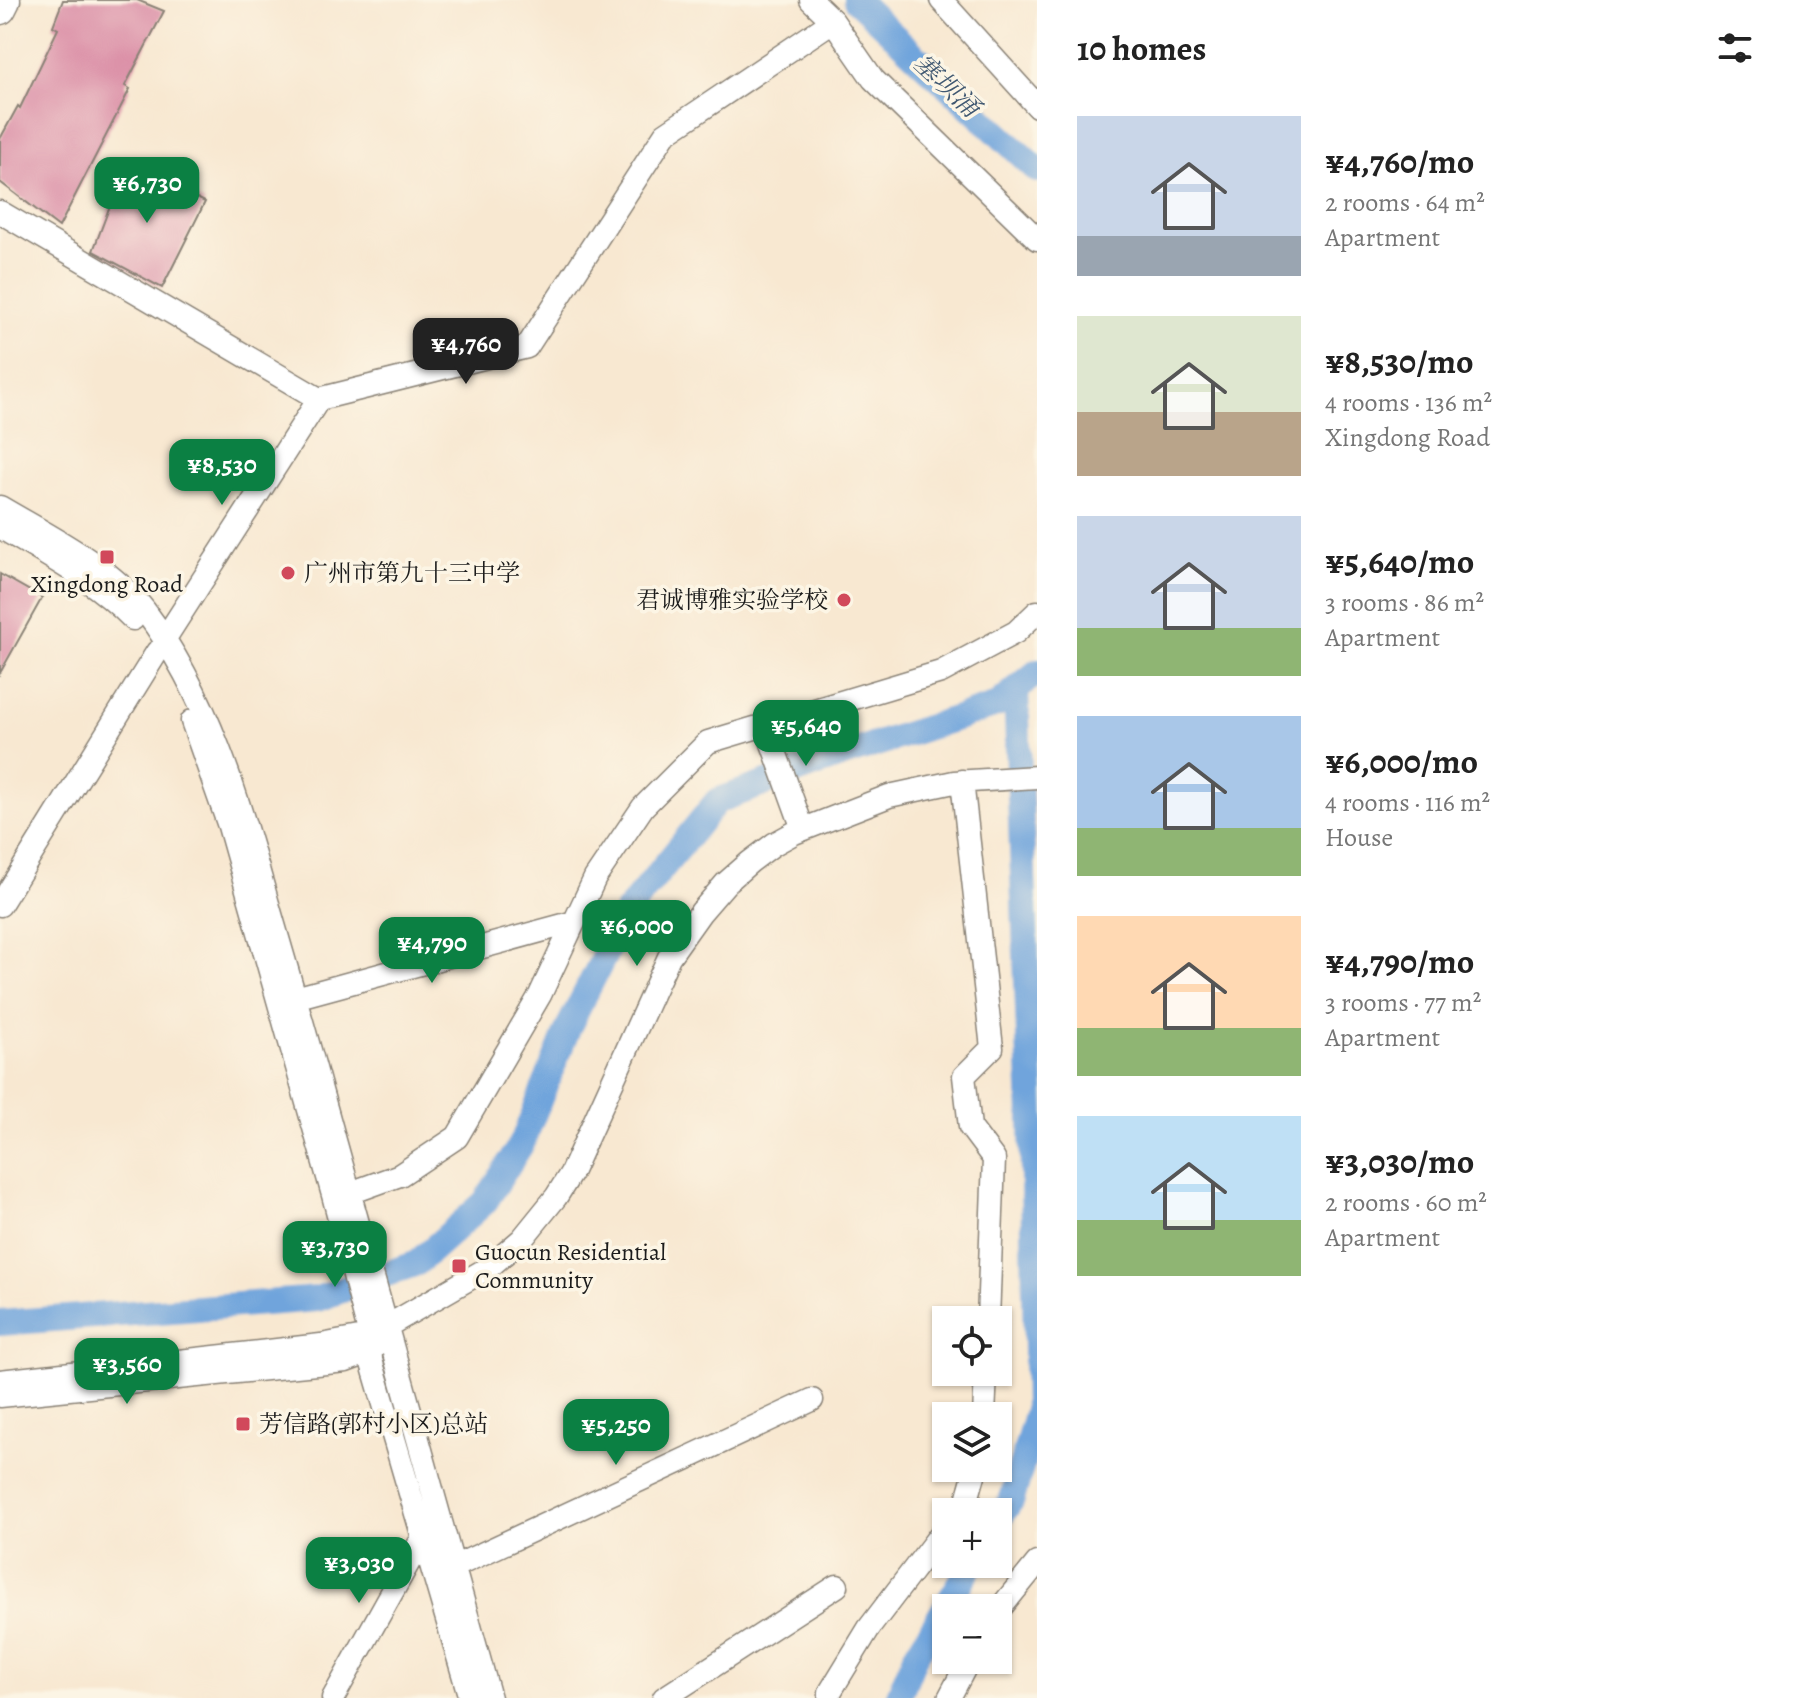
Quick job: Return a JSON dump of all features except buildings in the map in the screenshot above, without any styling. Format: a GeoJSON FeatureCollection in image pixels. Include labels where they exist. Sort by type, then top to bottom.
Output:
{"type":"FeatureCollection","features":[{"type":"Feature","properties":{"kind":"highway"},"geometry":{"type":"LineString","coordinates":[[0,8],[4,0]]}},
{"type":"Feature","properties":{"kind":"street"},"geometry":{"type":"LineString","coordinates":[[811,0],[833,21],[873,79],[1037,239]]}},
{"type":"Feature","properties":{"kind":"street"},"geometry":{"type":"LineString","coordinates":[[941,0],[1037,106]]}},
{"type":"Feature","properties":{"kind":"street"},"geometry":{"type":"LineString","coordinates":[[0,905],[160,646],[319,399],[527,347],[665,134],[833,21]]}},
{"type":"Feature","properties":{"kind":"street"},"geometry":{"type":"LineString","coordinates":[[0,212],[319,399]]}},
{"type":"Feature","properties":{"kind":"street"},"geometry":{"type":"LineString","coordinates":[[0,507],[96,567],[120,585],[145,612],[194,724],[288,1000],[350,1193],[357,1250]]}},
{"type":"Feature","properties":{"kind":"street"},"geometry":{"type":"LineString","coordinates":[[0,527],[116,601],[160,646]]}},
{"type":"Feature","properties":{"kind":"street"},"geometry":{"type":"LineString","coordinates":[[350,1193],[400,1175],[457,1137],[540,995],[595,878],[643,807],[708,742],[941,672],[1016,632],[1037,612]]}},
{"type":"Feature","properties":{"kind":"street"},"geometry":{"type":"LineString","coordinates":[[765,724],[803,829]]}},
{"type":"Feature","properties":{"kind":"street"},"geometry":{"type":"LineString","coordinates":[[0,1396],[346,1361],[417,1307],[488,1268],[522,1239],[556,1197],[605,1102],[657,980],[681,937],[726,883],[774,844],[803,829],[889,796],[962,781],[1037,777]]}},
{"type":"Feature","properties":{"kind":"street"},"geometry":{"type":"LineString","coordinates":[[962,781],[992,1048],[964,1076],[970,1127],[994,1159],[989,1306]]}},
{"type":"Feature","properties":{"kind":"street"},"geometry":{"type":"LineString","coordinates":[[288,1000],[574,922]]}},
{"type":"Feature","properties":{"kind":"street"},"geometry":{"type":"LineString","coordinates":[[288,1000],[372,1309],[375,1338],[424,1535],[445,1571],[470,1698]]}},
{"type":"Feature","properties":{"kind":"street"},"geometry":{"type":"LineString","coordinates":[[0,1381],[375,1338]]}},
{"type":"Feature","properties":{"kind":"street"},"geometry":{"type":"LineString","coordinates":[[375,1338],[445,1571],[490,1698]]}},
{"type":"Feature","properties":{"kind":"street"},"geometry":{"type":"LineString","coordinates":[[445,1571],[812,1400]]}},
{"type":"Feature","properties":{"kind":"street"},"geometry":{"type":"LineString","coordinates":[[333,1698],[424,1535]]}},
{"type":"Feature","properties":{"kind":"street"},"geometry":{"type":"LineString","coordinates":[[830,1698],[830,1692],[869,1628],[932,1545]]}},
{"type":"Feature","properties":{"kind":"street"},"geometry":{"type":"LineString","coordinates":[[1012,1594],[1036,1565]]}},
{"type":"Feature","properties":{"kind":"street"},"geometry":{"type":"LineString","coordinates":[[664,1698],[837,1586]]}},
{"type":"Feature","properties":{"kind":"street"},"geometry":{"type":"LineString","coordinates":[[949,1698],[962,1674]]}},
{"type":"Feature","properties":{"kind":"waterway","name":"塞坝涌"},"geometry":{"type":"LineString","coordinates":[[856,0],[1037,170]]}},
{"type":"Feature","properties":{"kind":"waterway"},"geometry":{"type":"LineString","coordinates":[[0,1323],[317,1299],[417,1263],[485,1202],[522,1143],[569,1026],[626,913],[717,801],[840,756],[997,705],[1037,672]]}},
{"type":"Feature","properties":{"kind":"waterway"},"geometry":{"type":"LineString","coordinates":[[1016,689],[1032,1116],[1037,1409]]}},
{"type":"Feature","properties":{"kind":"waterway"},"geometry":{"type":"LineString","coordinates":[[1012,1499],[1037,1411]]}},
{"type":"Feature","properties":{"kind":"waterway"},"geometry":{"type":"LineString","coordinates":[[898,1698],[914,1658],[963,1578]]}},
{"type":"Feature","properties":{"kind":"place","name":"Xingdong Road"},"geometry":{"type":"Point","coordinates":[107,557]}},
{"type":"Feature","properties":{"kind":"place","name":"广州市第九十三中学"},"geometry":{"type":"Point","coordinates":[288,573]}},
{"type":"Feature","properties":{"kind":"place","name":"君诚博雅实验学校"},"geometry":{"type":"Point","coordinates":[844,600]}},
{"type":"Feature","properties":{"kind":"place","name":"Guocun Residential Community"},"geometry":{"type":"Point","coordinates":[459,1266]}},
{"type":"Feature","properties":{"kind":"place","name":"芳信路(郭村小区)总站"},"geometry":{"type":"Point","coordinates":[243,1424]}}]}
